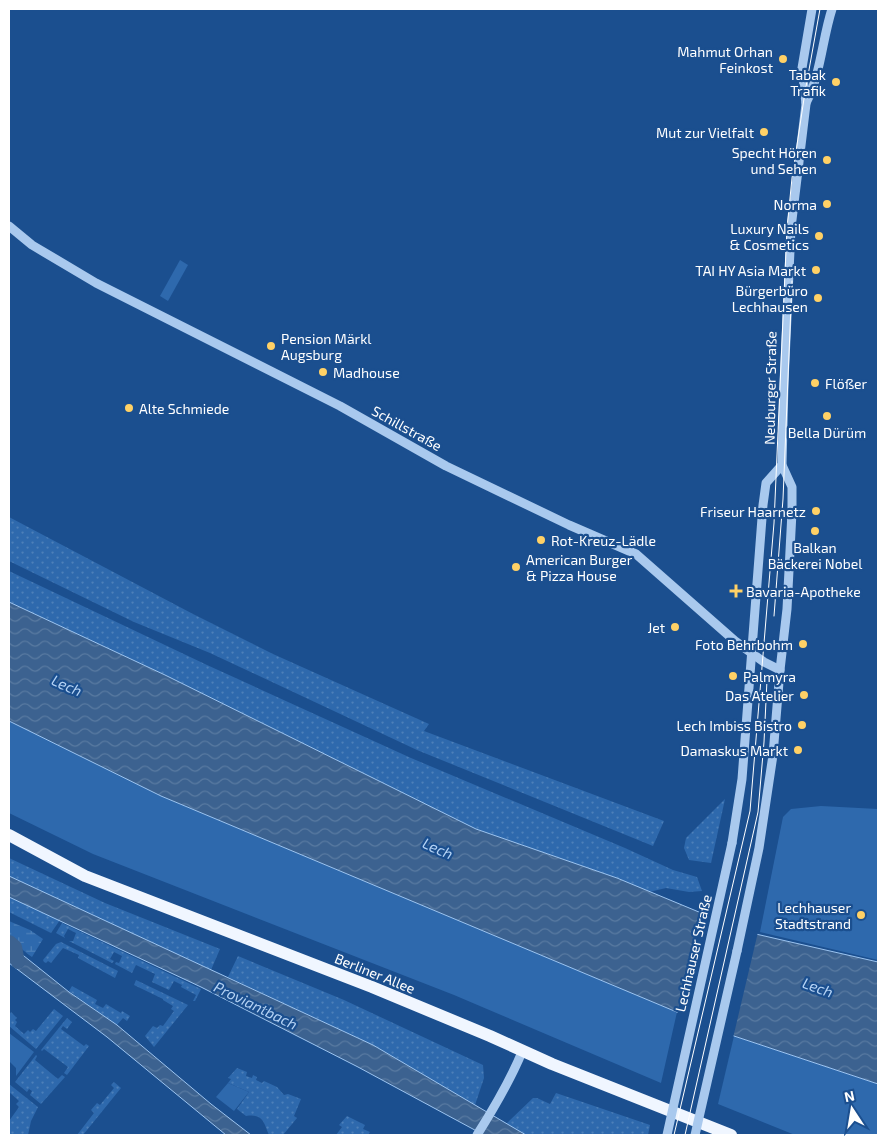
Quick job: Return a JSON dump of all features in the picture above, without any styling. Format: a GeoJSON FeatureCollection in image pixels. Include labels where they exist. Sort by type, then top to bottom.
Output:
{"type":"FeatureCollection","features":[{"type":"Feature","properties":{"kind":"main road","name":"Berliner Allee"},"geometry":{"type":"LineString","coordinates":[[9,835],[85,876],[372,987],[490,1036],[522,1052],[731,1135]]}},
{"type":"Feature","properties":{"kind":"street","name":"Neuburger Straße"},"geometry":{"type":"LineString","coordinates":[[695,1135],[760,848],[770,784],[787,609],[792,512],[792,487],[782,464],[791,228],[806,104],[802,68],[812,9]]}},
{"type":"Feature","properties":{"kind":"street","name":"Neuburger Straße"},"geometry":{"type":"LineString","coordinates":[[806,104],[816,77],[832,9]]}},
{"type":"Feature","properties":{"kind":"street","name":"Schillstraße"},"geometry":{"type":"LineString","coordinates":[[9,226],[32,245],[73,271],[340,406],[446,466],[569,525],[636,554],[680,594],[751,653],[780,670]]}},
{"type":"Feature","properties":{"kind":"street","name":"Neuburger Straße"},"geometry":{"type":"LineString","coordinates":[[742,776],[759,543],[766,483],[782,464]]}},
{"type":"Feature","properties":{"kind":"street","name":"Lechhauser Straße"},"geometry":{"type":"LineString","coordinates":[[667,1135],[732,843],[742,776]]}},
{"type":"Feature","properties":{"kind":"street"},"geometry":{"type":"LineString","coordinates":[[477,1135],[514,1072],[522,1052]]}},
{"type":"Feature","properties":{"kind":"green space"},"geometry":{"type":"Polygon","coordinates":[[[180,260],[188,265],[168,301],[160,296],[180,260]]]}},
{"type":"Feature","properties":{"kind":"green space"},"geometry":{"type":"Polygon","coordinates":[[[9,517],[273,654],[429,724],[424,731],[664,821],[653,846],[417,750],[210,653],[134,622],[9,561],[9,517]]]}},
{"type":"Feature","properties":{"kind":"green space"},"geometry":{"type":"Polygon","coordinates":[[[9,571],[207,665],[411,758],[673,870],[697,877],[702,891],[689,892],[666,888],[649,892],[617,878],[476,829],[165,675],[9,602],[9,571]]]}},
{"type":"Feature","properties":{"kind":"green space"},"geometry":{"type":"Polygon","coordinates":[[[9,721],[161,796],[677,1012],[661,1083],[454,995],[93,854],[9,813],[9,721]]]}},
{"type":"Feature","properties":{"kind":"green space"},"geometry":{"type":"Polygon","coordinates":[[[725,799],[711,863],[689,860],[684,848],[686,838],[725,799]]]}},
{"type":"Feature","properties":{"kind":"green space"},"geometry":{"type":"Polygon","coordinates":[[[821,806],[878,809],[878,960],[760,932],[783,817],[791,809],[821,806]]]}},
{"type":"Feature","properties":{"kind":"green space"},"geometry":{"type":"Polygon","coordinates":[[[9,858],[105,903],[220,949],[211,970],[9,876],[9,858]]]}},
{"type":"Feature","properties":{"kind":"green space"},"geometry":{"type":"Polygon","coordinates":[[[9,897],[60,920],[51,933],[9,912],[9,897]]]}},
{"type":"Feature","properties":{"kind":"green space"},"geometry":{"type":"Polygon","coordinates":[[[9,921],[30,930],[43,939],[32,957],[9,938],[9,921]]]}},
{"type":"Feature","properties":{"kind":"green space"},"geometry":{"type":"Polygon","coordinates":[[[62,923],[201,989],[195,1001],[193,1001],[196,995],[174,981],[169,990],[152,982],[155,974],[136,965],[132,973],[115,964],[116,962],[119,963],[122,956],[114,952],[110,959],[114,961],[112,963],[69,941],[73,941],[76,933],[68,929],[64,936],[65,938],[56,933],[62,923]]]}},
{"type":"Feature","properties":{"kind":"green space"},"geometry":{"type":"Polygon","coordinates":[[[61,942],[118,971],[115,978],[78,958],[79,955],[63,948],[51,963],[48,961],[44,962],[43,960],[56,944],[61,942]]]}},
{"type":"Feature","properties":{"kind":"green space"},"geometry":{"type":"Polygon","coordinates":[[[238,956],[344,1000],[483,1065],[484,1078],[475,1105],[373,1045],[228,977],[238,956]]]}},
{"type":"Feature","properties":{"kind":"green space"},"geometry":{"type":"Polygon","coordinates":[[[136,980],[188,1005],[154,1047],[145,1036],[153,1026],[157,1028],[160,1025],[163,1026],[174,1011],[171,1009],[173,1006],[134,985],[136,980]]]}},
{"type":"Feature","properties":{"kind":"green space"},"geometry":{"type":"Polygon","coordinates":[[[72,986],[97,1000],[95,1004],[103,1008],[106,1004],[130,1016],[127,1021],[123,1018],[117,1025],[69,991],[72,986]]]}},
{"type":"Feature","properties":{"kind":"green space"},"geometry":{"type":"Polygon","coordinates":[[[54,1009],[63,1016],[36,1049],[9,1026],[9,1015],[11,1012],[17,1018],[15,1026],[24,1034],[28,1030],[30,1032],[33,1029],[36,1031],[54,1009]]]}},
{"type":"Feature","properties":{"kind":"green space"},"geometry":{"type":"Polygon","coordinates":[[[67,1018],[72,1022],[67,1029],[63,1026],[61,1029],[84,1046],[86,1044],[89,1046],[67,1075],[64,1073],[68,1067],[44,1049],[41,1050],[67,1018]]]}},
{"type":"Feature","properties":{"kind":"green space"},"geometry":{"type":"Polygon","coordinates":[[[9,1033],[34,1052],[16,1076],[16,1068],[9,1061],[9,1033]]]}},
{"type":"Feature","properties":{"kind":"green space"},"geometry":{"type":"Polygon","coordinates":[[[734,1036],[878,1084],[878,1135],[795,1135],[718,1104],[734,1036]]]}},
{"type":"Feature","properties":{"kind":"green space"},"geometry":{"type":"Polygon","coordinates":[[[36,1055],[35,1060],[58,1079],[62,1075],[65,1077],[41,1104],[30,1095],[32,1091],[29,1089],[27,1092],[15,1082],[36,1055]]]}},
{"type":"Feature","properties":{"kind":"green space"},"geometry":{"type":"Polygon","coordinates":[[[237,1068],[247,1072],[246,1076],[252,1078],[253,1075],[257,1077],[256,1080],[262,1083],[264,1081],[277,1087],[284,1095],[288,1094],[301,1099],[294,1116],[297,1118],[283,1135],[269,1135],[260,1118],[246,1116],[237,1109],[249,1092],[228,1083],[231,1079],[228,1078],[237,1068]]]}},
{"type":"Feature","properties":{"kind":"green space"},"geometry":{"type":"Polygon","coordinates":[[[114,1082],[121,1088],[83,1135],[77,1135],[94,1113],[91,1110],[97,1103],[100,1105],[114,1088],[111,1085],[114,1082]]]}},
{"type":"Feature","properties":{"kind":"green space"},"geometry":{"type":"Polygon","coordinates":[[[228,1083],[249,1092],[234,1111],[216,1097],[228,1083]]]}},
{"type":"Feature","properties":{"kind":"green space"},"geometry":{"type":"Polygon","coordinates":[[[9,1084],[38,1107],[31,1121],[28,1135],[9,1135],[9,1121],[19,1107],[16,1104],[19,1101],[9,1092],[9,1084]]]}},
{"type":"Feature","properties":{"kind":"green space"},"geometry":{"type":"Polygon","coordinates":[[[556,1093],[650,1125],[648,1135],[526,1135],[506,1124],[533,1098],[550,1104],[556,1093]]]}},
{"type":"Feature","properties":{"kind":"green space"},"geometry":{"type":"Polygon","coordinates":[[[347,1116],[365,1125],[363,1129],[370,1132],[368,1135],[336,1135],[342,1127],[339,1125],[347,1116]]]}},
{"type":"Feature","properties":{"kind":"water","name":"Lech"},"geometry":{"type":"Polygon","coordinates":[[[9,602],[165,675],[476,829],[617,878],[747,932],[878,962],[878,1084],[734,1036],[161,796],[9,721],[9,602]]]}},
{"type":"Feature","properties":{"kind":"water","name":"Proviantbach"},"geometry":{"type":"Polygon","coordinates":[[[9,876],[373,1045],[526,1135],[484,1135],[358,1067],[201,987],[9,897],[9,876]]]}},
{"type":"Feature","properties":{"kind":"water"},"geometry":{"type":"Polygon","coordinates":[[[9,944],[69,992],[117,1025],[251,1135],[226,1135],[107,1037],[9,963],[9,944]]]}},
{"type":"Feature","properties":{"kind":"pier"},"geometry":{"type":"Polygon","coordinates":[[[701,910],[758,932],[733,1038],[677,1015],[701,910]]]}},
{"type":"Feature","properties":{"kind":"waterway"},"geometry":{"type":"LineString","coordinates":[[9,942],[15,947],[18,962]]}},
{"type":"Feature","properties":{"kind":"tram line"},"geometry":{"type":"LineString","coordinates":[[674,1135],[750,811],[774,523],[787,228],[792,178],[820,9]]}},
{"type":"Feature","properties":{"kind":"tram line"},"geometry":{"type":"LineString","coordinates":[[774,616],[783,499],[792,281]]}},
{"type":"Feature","properties":{"kind":"tram line"},"geometry":{"type":"LineString","coordinates":[[685,1135],[758,812],[767,680]]}},
{"type":"Feature","properties":{"kind":"place","name":"Mahmut Orhan Feinkost"},"geometry":{"type":"Point","coordinates":[783,59]}},
{"type":"Feature","properties":{"kind":"place","name":"Tabak Trafik"},"geometry":{"type":"Point","coordinates":[836,82]}},
{"type":"Feature","properties":{"kind":"place","name":"Mut zur Vielfalt"},"geometry":{"type":"Point","coordinates":[764,132]}},
{"type":"Feature","properties":{"kind":"place","name":"Specht Hören und Sehen"},"geometry":{"type":"Point","coordinates":[827,160]}},
{"type":"Feature","properties":{"kind":"place","name":"Norma"},"geometry":{"type":"Point","coordinates":[827,204]}},
{"type":"Feature","properties":{"kind":"place","name":"Luxury Nails & Cosmetics"},"geometry":{"type":"Point","coordinates":[819,236]}},
{"type":"Feature","properties":{"kind":"place","name":"TAI HY Asia Markt"},"geometry":{"type":"Point","coordinates":[816,270]}},
{"type":"Feature","properties":{"kind":"place","name":"Bürgerbüro Lechhausen"},"geometry":{"type":"Point","coordinates":[818,298]}},
{"type":"Feature","properties":{"kind":"place","name":"Pension Märkl Augsburg"},"geometry":{"type":"Point","coordinates":[271,346]}},
{"type":"Feature","properties":{"kind":"place","name":"Madhouse"},"geometry":{"type":"Point","coordinates":[323,372]}},
{"type":"Feature","properties":{"kind":"place","name":"Flößer"},"geometry":{"type":"Point","coordinates":[815,383]}},
{"type":"Feature","properties":{"kind":"place","name":"Alte Schmiede"},"geometry":{"type":"Point","coordinates":[129,408]}},
{"type":"Feature","properties":{"kind":"place","name":"Bella Dürüm"},"geometry":{"type":"Point","coordinates":[827,416]}},
{"type":"Feature","properties":{"kind":"place","name":"Friseur Haarnetz"},"geometry":{"type":"Point","coordinates":[816,511]}},
{"type":"Feature","properties":{"kind":"place","name":"Balkan Bäckerei Nobel"},"geometry":{"type":"Point","coordinates":[815,531]}},
{"type":"Feature","properties":{"kind":"place","name":"Rot-Kreuz-Lädle"},"geometry":{"type":"Point","coordinates":[541,540]}},
{"type":"Feature","properties":{"kind":"place","name":"American Burger & Pizza House"},"geometry":{"type":"Point","coordinates":[516,567]}},
{"type":"Feature","properties":{"kind":"place","name":"Bavaria-Apotheke"},"geometry":{"type":"Point","coordinates":[736,591]}},
{"type":"Feature","properties":{"kind":"place","name":"Jet"},"geometry":{"type":"Point","coordinates":[675,627]}},
{"type":"Feature","properties":{"kind":"place","name":"Foto Behrbohm"},"geometry":{"type":"Point","coordinates":[803,644]}},
{"type":"Feature","properties":{"kind":"place","name":"Palmyra"},"geometry":{"type":"Point","coordinates":[733,676]}},
{"type":"Feature","properties":{"kind":"place","name":"Das Atelier"},"geometry":{"type":"Point","coordinates":[804,695]}},
{"type":"Feature","properties":{"kind":"place","name":"Lech Imbiss Bistro"},"geometry":{"type":"Point","coordinates":[802,725]}},
{"type":"Feature","properties":{"kind":"place","name":"Damaskus Markt"},"geometry":{"type":"Point","coordinates":[798,750]}},
{"type":"Feature","properties":{"kind":"place","name":"Lechhauser Stadtstrand"},"geometry":{"type":"Point","coordinates":[861,915]}}]}
